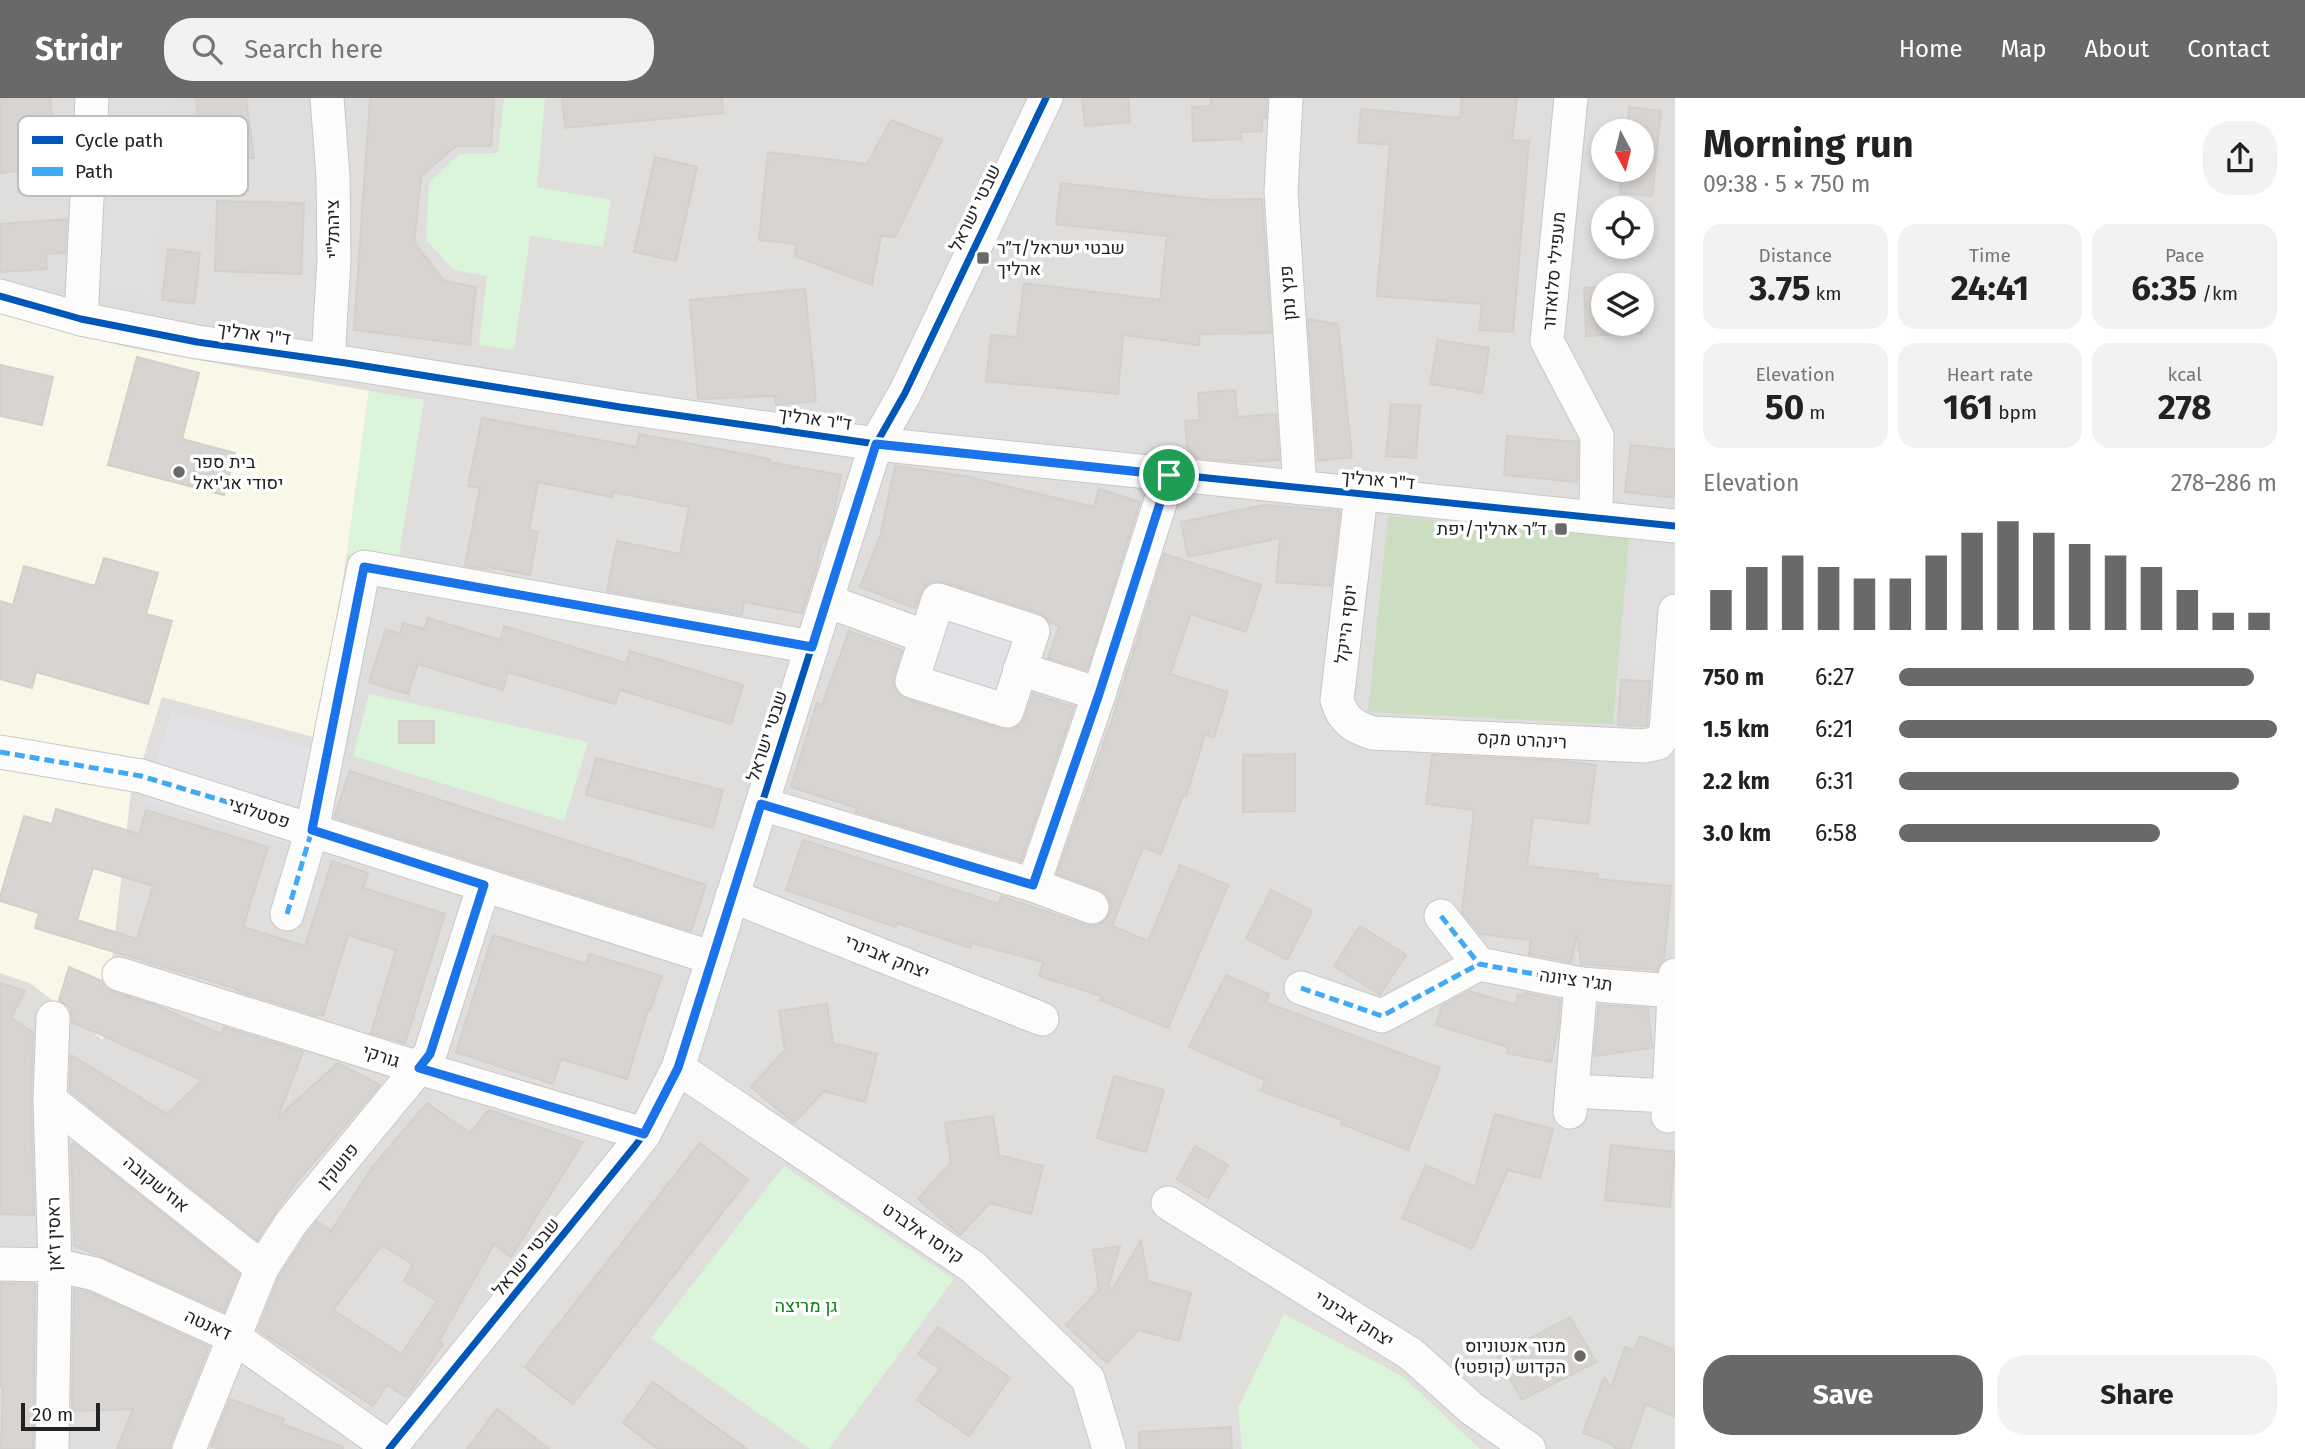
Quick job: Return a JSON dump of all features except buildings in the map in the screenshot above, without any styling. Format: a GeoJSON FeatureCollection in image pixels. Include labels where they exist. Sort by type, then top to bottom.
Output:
{"type":"FeatureCollection","features":[{"type":"Feature","properties":{"kind":"street"},"geometry":{"type":"LineString","coordinates":[[91,116],[92,98]]}},
{"type":"Feature","properties":{"kind":"street","name":"ציהתל\"י"},"geometry":{"type":"LineString","coordinates":[[327,98],[334,260],[328,360]]}},
{"type":"Feature","properties":{"kind":"street","name":"שבטי ישראל"},"geometry":{"type":"LineString","coordinates":[[390,1448],[644,1134],[678,1068],[876,444],[905,393],[1046,98]]}},
{"type":"Feature","properties":{"kind":"street","name":"פנץ נתן"},"geometry":{"type":"LineString","coordinates":[[1286,98],[1281,192],[1300,488]]}},
{"type":"Feature","properties":{"kind":"street","name":"מעפילי סלואדור"},"geometry":{"type":"LineString","coordinates":[[1570,98],[1548,341],[1597,436],[1596,517]]}},
{"type":"Feature","properties":{"kind":"street"},"geometry":{"type":"LineString","coordinates":[[81,319],[87,196]]}},
{"type":"Feature","properties":{"kind":"street","name":"ד\"ר ארליך"},"geometry":{"type":"LineString","coordinates":[[0,296],[81,319],[197,342],[876,444],[1675,526]]}},
{"type":"Feature","properties":{"kind":"street"},"geometry":{"type":"LineString","coordinates":[[905,393],[912,424],[923,441],[936,449]]}},
{"type":"Feature","properties":{"kind":"street"},"geometry":{"type":"LineString","coordinates":[[1033,885],[1099,694],[1169,475]]}},
{"type":"Feature","properties":{"kind":"street","name":"יוסף הייקל"},"geometry":{"type":"LineString","coordinates":[[1361,495],[1337,700],[1342,715],[1354,727],[1373,733]]}},
{"type":"Feature","properties":{"kind":"street"},"geometry":{"type":"LineString","coordinates":[[287,914],[312,830],[364,567],[812,647]]}},
{"type":"Feature","properties":{"kind":"street"},"geometry":{"type":"LineString","coordinates":[[938,600],[1033,631],[1007,711],[912,681],[926,637],[938,600]]}},
{"type":"Feature","properties":{"kind":"street"},"geometry":{"type":"LineString","coordinates":[[827,601],[926,637]]}},
{"type":"Feature","properties":{"kind":"street","name":"רינהרט מקס"},"geometry":{"type":"LineString","coordinates":[[1373,733],[1644,746],[1658,743],[1666,732],[1675,611]]}},
{"type":"Feature","properties":{"kind":"street"},"geometry":{"type":"LineString","coordinates":[[1020,669],[1099,694]]}},
{"type":"Feature","properties":{"kind":"street","name":"פסטלוצי"},"geometry":{"type":"LineString","coordinates":[[0,752],[141,776],[713,958]]}},
{"type":"Feature","properties":{"kind":"street"},"geometry":{"type":"LineString","coordinates":[[761,804],[1033,885],[1092,907]]}},
{"type":"Feature","properties":{"kind":"street","name":"פושקין"},"geometry":{"type":"LineString","coordinates":[[189,1449],[262,1268],[290,1223],[430,1054],[484,885]]}},
{"type":"Feature","properties":{"kind":"street","name":"יצחק אבינרי"},"geometry":{"type":"LineString","coordinates":[[732,896],[1042,1019]]}},
{"type":"Feature","properties":{"kind":"street"},"geometry":{"type":"LineString","coordinates":[[1301,988],[1382,1016],[1479,964],[1441,916]]}},
{"type":"Feature","properties":{"kind":"street","name":"תג'ר ציונה"},"geometry":{"type":"LineString","coordinates":[[1479,964],[1581,984],[1675,986]]}},
{"type":"Feature","properties":{"kind":"street","name":"גורקי"},"geometry":{"type":"LineString","coordinates":[[119,974],[419,1068],[644,1134]]}},
{"type":"Feature","properties":{"kind":"street"},"geometry":{"type":"LineString","coordinates":[[1581,984],[1571,1102],[1668,1106],[1675,986]]}},
{"type":"Feature","properties":{"kind":"street","name":"ראסין ז'אן"},"geometry":{"type":"LineString","coordinates":[[52,1449],[55,1265],[50,1100],[53,1018]]}},
{"type":"Feature","properties":{"kind":"street","name":"קיוסו אלברט"},"geometry":{"type":"LineString","coordinates":[[678,1068],[973,1267],[1088,1379],[1109,1449]]}},
{"type":"Feature","properties":{"kind":"street","name":"אוז'שקובה"},"geometry":{"type":"LineString","coordinates":[[50,1100],[262,1268]]}},
{"type":"Feature","properties":{"kind":"street","name":"יצחק אבינרי"},"geometry":{"type":"LineString","coordinates":[[1168,1203],[1411,1354],[1471,1408],[1530,1449]]}},
{"type":"Feature","properties":{"kind":"street","name":"דאנטה"},"geometry":{"type":"LineString","coordinates":[[0,1265],[55,1265],[95,1274],[234,1337],[346,1434],[390,1448]]}},
{"type":"Feature","properties":{"kind":"shaded area"},"geometry":{"type":"Polygon","coordinates":[[[0,98],[1675,98],[1675,1449],[0,1449],[0,98]]]}},
{"type":"Feature","properties":{"kind":"shaded area"},"geometry":{"type":"Polygon","coordinates":[[[91,98],[177,98],[175,116],[89,116],[91,98]]]}},
{"type":"Feature","properties":{"kind":"shaded area"},"geometry":{"type":"Polygon","coordinates":[[[79,196],[165,196],[152,297],[67,287],[79,196]]]}},
{"type":"Feature","properties":{"kind":"shaded area","name":"בית ספר יסודי אג'יאל"},"geometry":{"type":"Polygon","coordinates":[[[0,313],[126,347],[369,391],[347,554],[317,738],[162,697],[142,762],[0,737],[0,313]]]}},
{"type":"Feature","properties":{"kind":"shaded area"},"geometry":{"type":"Polygon","coordinates":[[[1633,544],[1675,547],[1675,674],[1624,671],[1633,544]]]}},
{"type":"Feature","properties":{"kind":"shaded area"},"geometry":{"type":"Polygon","coordinates":[[[938,600],[1033,631],[1007,711],[912,681],[938,600]]]}},
{"type":"Feature","properties":{"kind":"shaded area"},"geometry":{"type":"Polygon","coordinates":[[[171,712],[313,749],[292,845],[146,801],[171,712]]]}},
{"type":"Feature","properties":{"kind":"shaded area"},"geometry":{"type":"Polygon","coordinates":[[[0,765],[131,791],[103,1040],[30,983],[0,973],[0,765]]]}},
{"type":"Feature","properties":{"kind":"shaded area","name":"מנזר אנטוניוס הקדוש (קופטי)"},"geometry":{"type":"Polygon","coordinates":[[[1514,1277],[1675,1339],[1675,1449],[1583,1449],[1533,1429],[1479,1372],[1514,1277]]]}},
{"type":"Feature","properties":{"kind":"green space"},"geometry":{"type":"Polygon","coordinates":[[[504,98],[545,98],[537,187],[611,200],[603,247],[530,236],[514,350],[479,345],[487,276],[454,270],[426,240],[429,183],[459,154],[498,153],[504,98]]]}},
{"type":"Feature","properties":{"kind":"green space"},"geometry":{"type":"Polygon","coordinates":[[[369,391],[424,400],[398,563],[347,554],[369,391]]]}},
{"type":"Feature","properties":{"kind":"green space"},"geometry":{"type":"Polygon","coordinates":[[[1388,516],[1629,538],[1613,724],[1368,712],[1388,516]]]}},
{"type":"Feature","properties":{"kind":"green space"},"geometry":{"type":"Polygon","coordinates":[[[369,694],[588,742],[564,821],[353,756],[369,694]]]}},
{"type":"Feature","properties":{"kind":"green space","name":"גן מריצה"},"geometry":{"type":"Polygon","coordinates":[[[784,1166],[954,1279],[829,1449],[810,1449],[651,1338],[784,1166]]]}},
{"type":"Feature","properties":{"kind":"green space"},"geometry":{"type":"Polygon","coordinates":[[[1284,1314],[1402,1376],[1480,1449],[1242,1449],[1238,1408],[1284,1314]]]}},
{"type":"Feature","properties":{"kind":"marked path"},"geometry":{"type":"LineString","coordinates":[[0,752],[141,776],[237,805]]}},
{"type":"Feature","properties":{"kind":"marked path"},"geometry":{"type":"LineString","coordinates":[[287,914],[312,830]]}},
{"type":"Feature","properties":{"kind":"marked path"},"geometry":{"type":"LineString","coordinates":[[1441,916],[1479,964],[1551,977]]}},
{"type":"Feature","properties":{"kind":"marked path"},"geometry":{"type":"LineString","coordinates":[[1301,988],[1382,1016],[1479,964]]}},
{"type":"Feature","properties":{"kind":"cycle path"},"geometry":{"type":"LineString","coordinates":[[389,1449],[635,1146],[678,1068],[876,444],[905,393],[1046,98]]}},
{"type":"Feature","properties":{"kind":"cycle path"},"geometry":{"type":"LineString","coordinates":[[0,296],[81,319],[197,342],[876,444],[1675,526]]}},
{"type":"Feature","properties":{"kind":"place","name":"שבטי ישראל/ד״ר ארליך"},"geometry":{"type":"Point","coordinates":[983,258]}},
{"type":"Feature","properties":{"kind":"place","name":"בית ספר יסודי אג'יאל"},"geometry":{"type":"Point","coordinates":[179,472]}},
{"type":"Feature","properties":{"kind":"place","name":"ד״ר ארליך/יפת"},"geometry":{"type":"Point","coordinates":[1561,529]}},
{"type":"Feature","properties":{"kind":"place","name":"מנזר אנטוניוס הקדוש (קופטי)"},"geometry":{"type":"Point","coordinates":[1580,1356]}},
{"type":"Feature","properties":{"kind":"route"},"geometry":{"type":"LineString","coordinates":[[876,444],[1169,475],[1099,694],[1033,885],[761,804],[691,1032],[678,1068],[644,1134],[419,1068],[430,1054],[484,885],[312,830],[364,567],[812,647],[876,444]]}}]}
